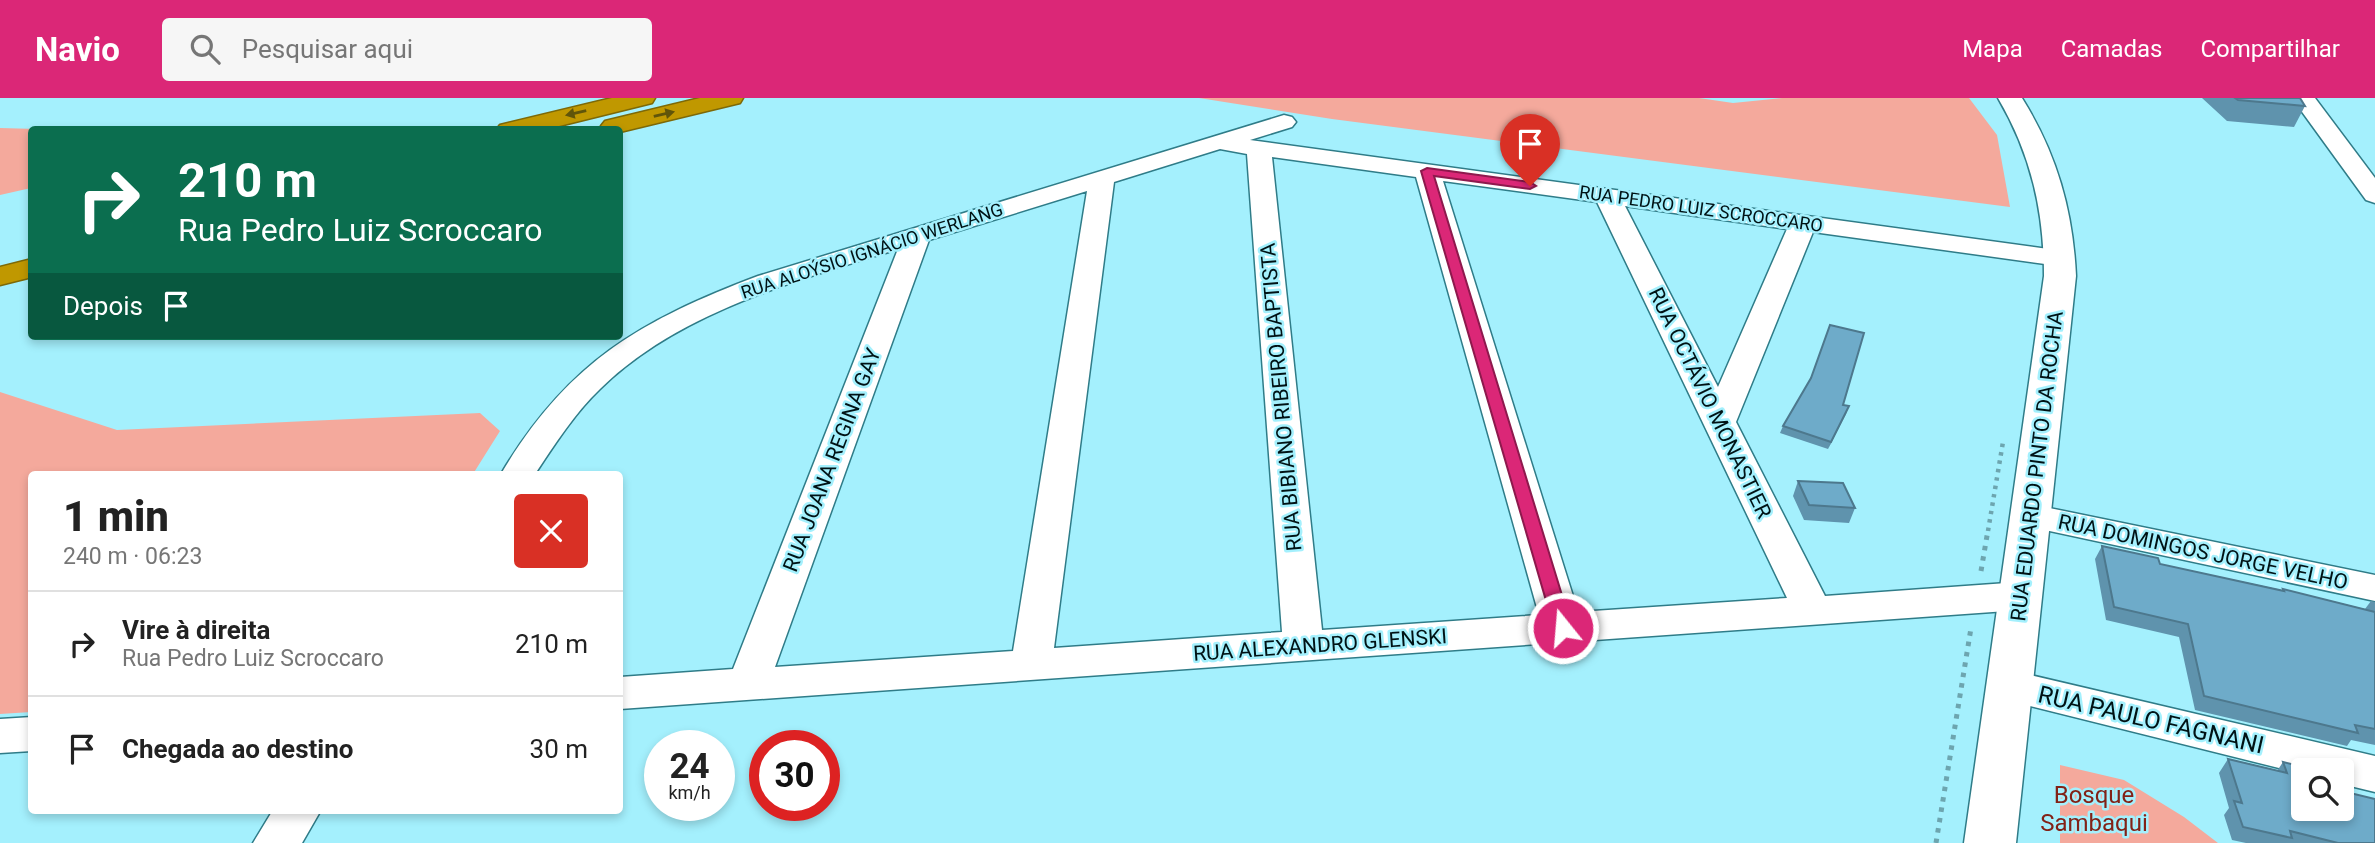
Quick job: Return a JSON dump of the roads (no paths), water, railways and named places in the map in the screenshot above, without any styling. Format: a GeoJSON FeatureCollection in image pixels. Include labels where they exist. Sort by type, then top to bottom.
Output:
{"type":"FeatureCollection","features":[{"type":"Feature","properties":{"kind":"highway"},"geometry":{"type":"LineString","coordinates":[[526,126],[643,98]]}},
{"type":"Feature","properties":{"kind":"highway"},"geometry":{"type":"LineString","coordinates":[[615,126],[731,98]]}},
{"type":"Feature","properties":{"kind":"highway"},"geometry":{"type":"LineString","coordinates":[[0,251],[28,245]]}},
{"type":"Feature","properties":{"kind":"highway"},"geometry":{"type":"LineString","coordinates":[[0,276],[28,269]]}},
{"type":"Feature","properties":{"kind":"main road","name":"RUA EDUARDO PINTO DA ROCHA"},"geometry":{"type":"LineString","coordinates":[[1990,843],[2060,258],[2056,212],[2042,158],[2010,98]]}},
{"type":"Feature","properties":{"kind":"street"},"geometry":{"type":"LineString","coordinates":[[2303,98],[2375,195]]}},
{"type":"Feature","properties":{"kind":"street","name":"RUA ALOÝSIO IGNÁCIO WERLANG"},"geometry":{"type":"LineString","coordinates":[[520,471],[547,429],[589,382],[647,339],[746,291],[917,235],[1284,122]]}},
{"type":"Feature","properties":{"kind":"street","name":"RUA PEDRO LUIZ SCROCCARO"},"geometry":{"type":"LineString","coordinates":[[1217,143],[2060,258]]}},
{"type":"Feature","properties":{"kind":"street","name":"RUA BIBIANO RIBEIRO BAPTISTA"},"geometry":{"type":"LineString","coordinates":[[1259,149],[1303,646]]}},
{"type":"Feature","properties":{"kind":"street"},"geometry":{"type":"LineString","coordinates":[[1427,171],[1563,628]]}},
{"type":"Feature","properties":{"kind":"street"},"geometry":{"type":"LineString","coordinates":[[1031,664],[1102,178]]}},
{"type":"Feature","properties":{"kind":"street","name":"RUA OCTÁVIO MONASTIER"},"geometry":{"type":"LineString","coordinates":[[1607,196],[1813,611]]}},
{"type":"Feature","properties":{"kind":"street"},"geometry":{"type":"LineString","coordinates":[[1719,422],[1803,223]]}},
{"type":"Feature","properties":{"kind":"street","name":"RUA JOANA REGINA GAY"},"geometry":{"type":"LineString","coordinates":[[748,684],[917,235]]}},
{"type":"Feature","properties":{"kind":"street","name":"RUA DOMINGOS JORGE VELHO"},"geometry":{"type":"LineString","coordinates":[[2030,516],[2375,588]]}},
{"type":"Feature","properties":{"kind":"street","name":"RUA ALEXANDRO GLENSKI"},"geometry":{"type":"LineString","coordinates":[[623,693],[2021,596]]}},
{"type":"Feature","properties":{"kind":"street","name":"RUA PAULO FAGNANI"},"geometry":{"type":"LineString","coordinates":[[2009,686],[2375,774]]}},
{"type":"Feature","properties":{"kind":"street"},"geometry":{"type":"LineString","coordinates":[[0,736],[28,734]]}},
{"type":"Feature","properties":{"kind":"street"},"geometry":{"type":"LineString","coordinates":[[277,843],[295,814]]}},
{"type":"Feature","properties":{"kind":"park label","name":"Bosque Sambaqui"},"geometry":{"type":"Point","coordinates":[2094,809]}}]}
